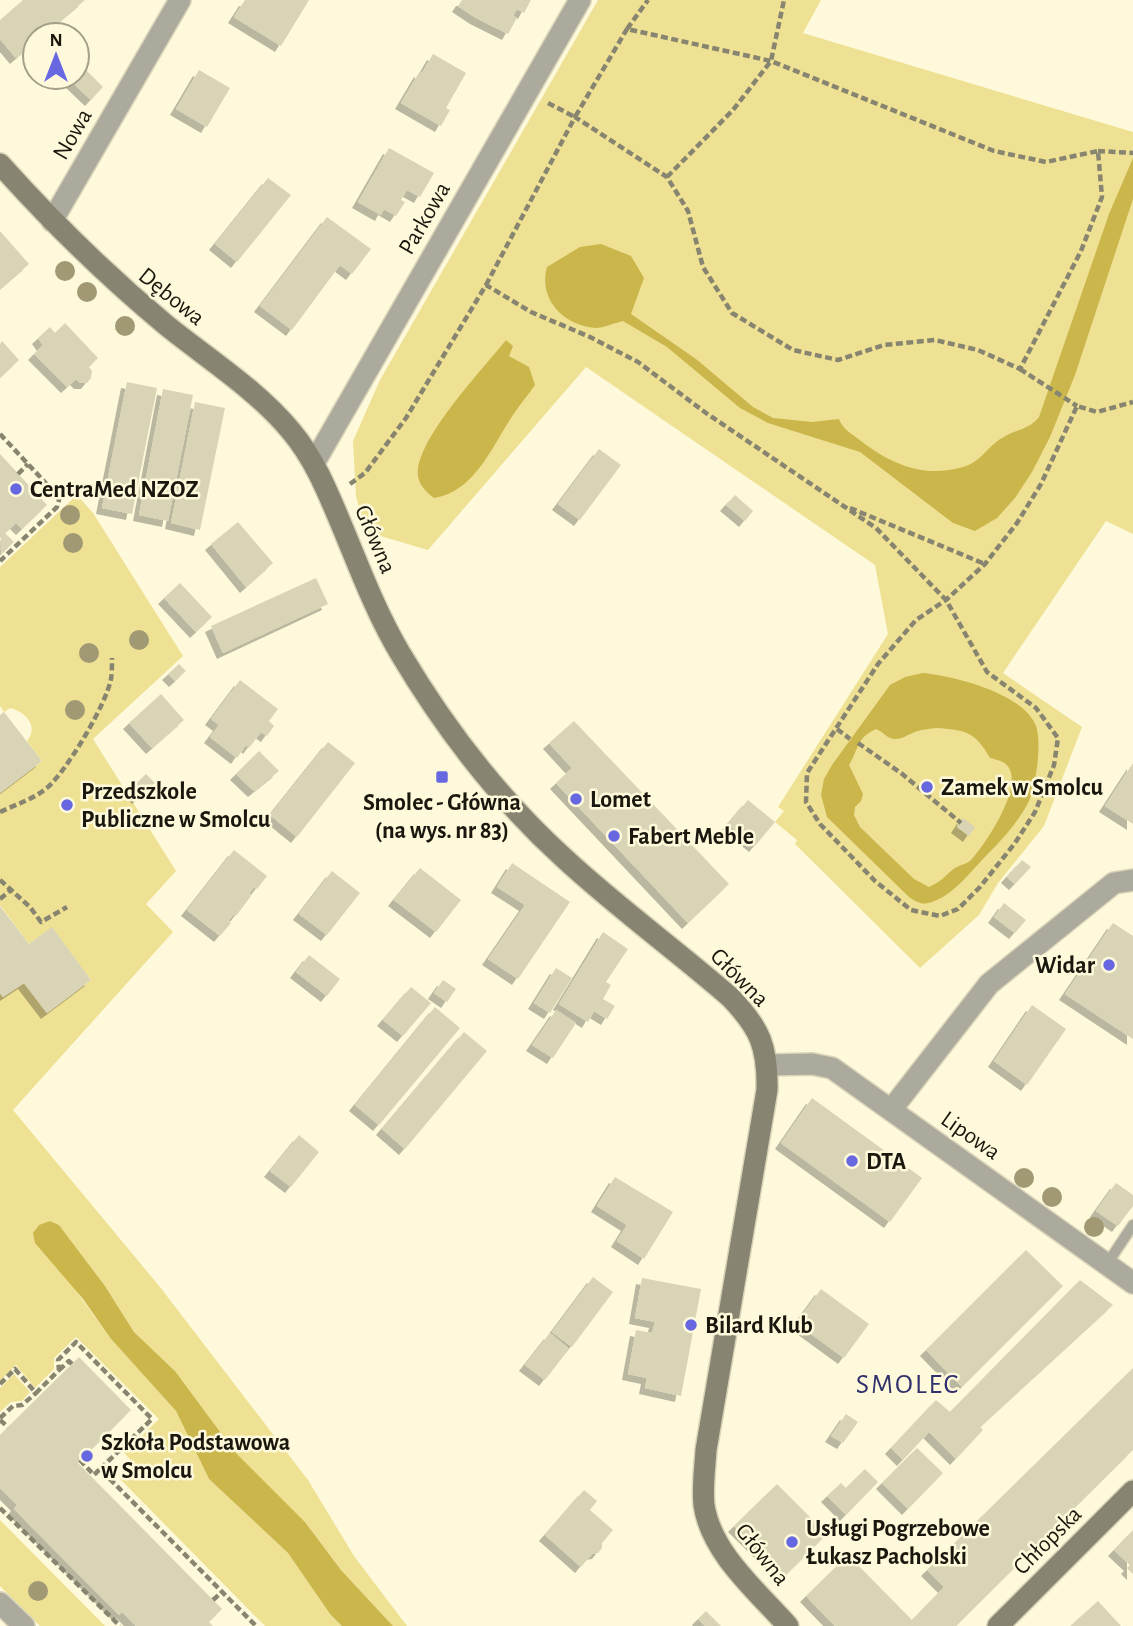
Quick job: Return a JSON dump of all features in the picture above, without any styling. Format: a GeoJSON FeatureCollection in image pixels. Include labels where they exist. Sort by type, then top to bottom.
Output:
{"type":"FeatureCollection","features":[{"type":"Feature","properties":{"kind":"street","name":"Nowa"},"geometry":{"type":"LineString","coordinates":[[52,221],[180,0]]}},
{"type":"Feature","properties":{"kind":"street","name":"Parkowa"},"geometry":{"type":"LineString","coordinates":[[314,463],[580,0]]}},
{"type":"Feature","properties":{"kind":"street","name":"Dębowa"},"geometry":{"type":"LineString","coordinates":[[0,164],[52,221],[119,286],[273,412],[291,431],[314,463]]}},
{"type":"Feature","properties":{"kind":"street","name":"Główna"},"geometry":{"type":"LineString","coordinates":[[314,463],[380,615],[399,652],[454,735],[495,787],[565,859],[742,1009],[763,1044],[768,1065],[767,1090],[706,1450],[703,1484],[704,1507],[718,1544],[788,1626]]}},
{"type":"Feature","properties":{"kind":"street"},"geometry":{"type":"LineString","coordinates":[[891,1110],[989,984],[1114,883],[1133,880]]}},
{"type":"Feature","properties":{"kind":"street","name":"Lipowa"},"geometry":{"type":"LineString","coordinates":[[768,1065],[811,1064],[832,1068],[1133,1283]]}},
{"type":"Feature","properties":{"kind":"street","name":"Chłopska"},"geometry":{"type":"LineString","coordinates":[[998,1626],[1133,1491]]}},
{"type":"Feature","properties":{"kind":"street"},"geometry":{"type":"LineString","coordinates":[[0,1603],[24,1626]]}},
{"type":"Feature","properties":{"kind":"lane"},"geometry":{"type":"LineString","coordinates":[[1107,1264],[1133,1225]]}},
{"type":"Feature","properties":{"kind":"path"},"geometry":{"type":"LineString","coordinates":[[344,489],[365,473],[406,418],[486,285],[575,117],[627,29],[648,0]]}},
{"type":"Feature","properties":{"kind":"path"},"geometry":{"type":"LineString","coordinates":[[667,177],[733,110],[771,61],[784,0]]}},
{"type":"Feature","properties":{"kind":"path"},"geometry":{"type":"LineString","coordinates":[[627,29],[771,61],[994,151],[1046,162],[1098,151],[1131,153]]}},
{"type":"Feature","properties":{"kind":"path"},"geometry":{"type":"LineString","coordinates":[[575,117],[667,177],[688,211],[703,267],[732,313],[793,351],[838,360],[884,345],[935,340],[978,349],[1020,369],[1077,406],[1097,412],[1133,402]]}},
{"type":"Feature","properties":{"kind":"path"},"geometry":{"type":"LineString","coordinates":[[1020,369],[1080,251],[1102,197],[1098,151]]}},
{"type":"Feature","properties":{"kind":"path"},"geometry":{"type":"LineString","coordinates":[[486,285],[531,312],[590,337],[638,362],[706,413],[876,528],[946,600],[987,672],[1036,708],[1058,738],[1054,765],[1035,812],[1015,843],[980,887],[958,909],[940,916],[911,910],[875,881],[820,824],[806,802],[807,773],[877,664],[916,620],[946,600],[985,564],[1017,523],[1041,484],[1077,406]]}},
{"type":"Feature","properties":{"kind":"path"},"geometry":{"type":"LineString","coordinates":[[0,434],[59,500],[57,507],[0,561]]}},
{"type":"Feature","properties":{"kind":"path"},"geometry":{"type":"LineString","coordinates":[[18,474],[28,464]]}},
{"type":"Feature","properties":{"kind":"path"},"geometry":{"type":"LineString","coordinates":[[839,504],[985,564]]}},
{"type":"Feature","properties":{"kind":"path"},"geometry":{"type":"LineString","coordinates":[[0,812],[50,786],[69,762],[105,696],[111,679],[112,658]]}},
{"type":"Feature","properties":{"kind":"path"},"geometry":{"type":"LineString","coordinates":[[837,729],[850,739]]}},
{"type":"Feature","properties":{"kind":"path"},"geometry":{"type":"LineString","coordinates":[[858,743],[901,773],[961,822]]}},
{"type":"Feature","properties":{"kind":"path"},"geometry":{"type":"LineString","coordinates":[[0,880],[30,907],[41,922],[67,907]]}},
{"type":"Feature","properties":{"kind":"path"},"geometry":{"type":"LineString","coordinates":[[0,899],[11,890]]}},
{"type":"Feature","properties":{"kind":"path"},"geometry":{"type":"LineString","coordinates":[[59,1370],[58,1360],[76,1342],[152,1419],[94,1475],[80,1460]]}},
{"type":"Feature","properties":{"kind":"path"},"geometry":{"type":"LineString","coordinates":[[8,1427],[0,1419],[13,1406],[22,1405],[69,1361],[72,1364]]}},
{"type":"Feature","properties":{"kind":"path"},"geometry":{"type":"LineString","coordinates":[[0,1384],[15,1369],[36,1393]]}},
{"type":"Feature","properties":{"kind":"path"},"geometry":{"type":"LineString","coordinates":[[100,1469],[256,1626]]}},
{"type":"Feature","properties":{"kind":"path"},"geometry":{"type":"LineString","coordinates":[[0,1508],[120,1626]]}},
{"type":"Feature","properties":{"kind":"path"},"geometry":{"type":"LineString","coordinates":[[213,1600],[222,1592]]}},
{"type":"Feature","properties":{"kind":"shaded area"},"geometry":{"type":"Polygon","coordinates":[[[598,0],[821,0],[803,33],[1133,132],[1133,534],[1106,521],[1003,673],[1082,727],[1044,826],[998,883],[979,915],[920,968],[795,844],[797,840],[775,822],[784,811],[778,807],[888,634],[875,565],[586,367],[428,550],[367,532],[356,497],[353,441],[380,380],[598,0]]]}},
{"type":"Feature","properties":{"kind":"shaded area"},"geometry":{"type":"Polygon","coordinates":[[[1133,158],[1133,199],[1075,375],[1050,437],[1015,498],[997,518],[975,531],[953,523],[860,452],[768,423],[740,408],[667,347],[623,321],[595,328],[573,322],[556,308],[546,290],[547,267],[580,247],[601,244],[631,256],[644,278],[631,314],[696,359],[753,407],[773,418],[812,422],[839,419],[846,430],[881,455],[920,470],[963,467],[975,461],[1002,438],[1031,424],[1039,417],[1109,214],[1133,158]]]}},
{"type":"Feature","properties":{"kind":"shaded area"},"geometry":{"type":"Polygon","coordinates":[[[506,340],[513,346],[509,356],[529,367],[535,385],[473,476],[449,494],[434,498],[424,489],[418,476],[420,461],[427,444],[452,405],[506,340]]]}},
{"type":"Feature","properties":{"kind":"shaded area"},"geometry":{"type":"Polygon","coordinates":[[[77,495],[93,513],[183,656],[93,739],[176,871],[146,904],[173,932],[13,1110],[160,1287],[308,1480],[354,1556],[407,1626],[393,1626],[341,1570],[305,1522],[235,1452],[175,1371],[134,1332],[105,1286],[59,1225],[50,1221],[39,1226],[34,1233],[111,1339],[176,1411],[209,1479],[288,1553],[330,1614],[342,1626],[265,1626],[120,1479],[135,1464],[124,1453],[159,1419],[76,1337],[54,1358],[54,1369],[35,1388],[16,1365],[0,1381],[0,993],[3,997],[24,983],[47,1013],[91,980],[52,928],[29,944],[0,905],[0,793],[42,761],[27,741],[32,730],[26,716],[10,708],[4,712],[0,706],[0,567],[77,495]]]}},
{"type":"Feature","properties":{"kind":"shaded area"},"geometry":{"type":"Polygon","coordinates":[[[923,673],[986,688],[1017,704],[1029,714],[1038,734],[1034,785],[1020,817],[958,886],[936,901],[925,903],[909,897],[827,817],[821,795],[824,779],[832,765],[890,685],[905,677],[923,673]],[[936,728],[894,739],[876,729],[861,740],[849,765],[863,794],[855,807],[854,815],[860,827],[914,879],[929,887],[955,868],[970,861],[977,853],[1000,817],[1012,778],[1009,768],[1001,761],[990,758],[974,737],[962,731],[936,728]]]}},
{"type":"Feature","properties":{"kind":"shaded area"},"geometry":{"type":"Polygon","coordinates":[[[50,1221],[59,1225],[105,1286],[134,1332],[175,1371],[235,1452],[305,1522],[341,1570],[393,1626],[342,1626],[330,1614],[288,1553],[209,1479],[176,1411],[111,1339],[83,1299],[35,1243],[33,1233],[39,1225],[50,1221]]]}},
{"type":"Feature","properties":{"kind":"shaded area"},"geometry":{"type":"Polygon","coordinates":[[[14,1374],[30,1392],[22,1401],[11,1402],[0,1412],[0,1388],[14,1374]]]}},
{"type":"Feature","properties":{"kind":"shaded area"},"geometry":{"type":"Polygon","coordinates":[[[0,1520],[105,1626],[40,1626],[0,1586],[0,1520]]]}},
{"type":"Feature","properties":{"kind":"building"},"geometry":{"type":"Polygon","coordinates":[[[23,0],[85,0],[60,21],[21,21],[21,54],[16,58],[0,39],[0,20],[23,0]]]}},
{"type":"Feature","properties":{"kind":"building"},"geometry":{"type":"Polygon","coordinates":[[[245,0],[309,0],[281,46],[234,17],[245,0]]]}},
{"type":"Feature","properties":{"kind":"building"},"geometry":{"type":"Polygon","coordinates":[[[462,0],[531,0],[524,13],[517,9],[513,16],[517,18],[508,34],[458,6],[462,0]]]}},
{"type":"Feature","properties":{"kind":"building"},"geometry":{"type":"Polygon","coordinates":[[[433,54],[466,73],[446,108],[450,110],[441,126],[401,103],[433,54]]]}},
{"type":"Feature","properties":{"kind":"building"},"geometry":{"type":"Polygon","coordinates":[[[199,70],[230,88],[207,127],[176,109],[199,70]]]}},
{"type":"Feature","properties":{"kind":"building"},"geometry":{"type":"Polygon","coordinates":[[[91,75],[103,87],[91,100],[82,91],[91,91],[91,75]]]}},
{"type":"Feature","properties":{"kind":"building"},"geometry":{"type":"Polygon","coordinates":[[[389,148],[434,173],[420,197],[407,190],[401,200],[405,202],[396,216],[384,209],[381,215],[358,202],[389,148]]]}},
{"type":"Feature","properties":{"kind":"building"},"geometry":{"type":"Polygon","coordinates":[[[268,178],[291,195],[237,262],[215,244],[268,178]]]}},
{"type":"Feature","properties":{"kind":"building"},"geometry":{"type":"Polygon","coordinates":[[[327,217],[371,249],[352,274],[340,265],[292,330],[260,306],[327,217]]]}},
{"type":"Feature","properties":{"kind":"building"},"geometry":{"type":"Polygon","coordinates":[[[0,231],[29,264],[0,289],[0,231]]]}},
{"type":"Feature","properties":{"kind":"building"},"geometry":{"type":"Polygon","coordinates":[[[65,323],[98,358],[89,367],[92,371],[87,383],[80,383],[76,379],[67,387],[34,354],[43,345],[38,338],[50,327],[55,333],[65,323]]]}},
{"type":"Feature","properties":{"kind":"building"},"geometry":{"type":"Polygon","coordinates":[[[2,341],[19,360],[0,378],[0,344],[2,341]]]}},
{"type":"Feature","properties":{"kind":"building"},"geometry":{"type":"Polygon","coordinates":[[[127,382],[157,388],[132,514],[102,508],[127,382]]]}},
{"type":"Feature","properties":{"kind":"building"},"geometry":{"type":"Polygon","coordinates":[[[163,389],[193,395],[168,521],[139,515],[163,389]]]}},
{"type":"Feature","properties":{"kind":"building"},"geometry":{"type":"Polygon","coordinates":[[[195,402],[225,408],[200,530],[171,523],[195,402]]]}},
{"type":"Feature","properties":{"kind":"building"},"geometry":{"type":"Polygon","coordinates":[[[599,449],[621,465],[580,520],[558,504],[599,449]]]}},
{"type":"Feature","properties":{"kind":"building","name":"CentraMed NZOZ"},"geometry":{"type":"Polygon","coordinates":[[[0,454],[47,505],[22,529],[16,523],[5,533],[14,542],[1,554],[0,454]]]}},
{"type":"Feature","properties":{"kind":"building"},"geometry":{"type":"Polygon","coordinates":[[[735,495],[753,511],[745,521],[726,505],[735,495]]]}},
{"type":"Feature","properties":{"kind":"building"},"geometry":{"type":"Polygon","coordinates":[[[238,522],[273,563],[246,587],[211,544],[238,522]]]}},
{"type":"Feature","properties":{"kind":"building"},"geometry":{"type":"Polygon","coordinates":[[[316,578],[328,604],[223,653],[211,626],[316,578]]]}},
{"type":"Feature","properties":{"kind":"building"},"geometry":{"type":"Polygon","coordinates":[[[180,583],[212,617],[196,632],[164,598],[180,583]]]}},
{"type":"Feature","properties":{"kind":"building"},"geometry":{"type":"Polygon","coordinates":[[[179,664],[186,671],[175,681],[168,674],[179,664]]]}},
{"type":"Feature","properties":{"kind":"building"},"geometry":{"type":"Polygon","coordinates":[[[240,680],[278,709],[269,721],[274,726],[267,736],[261,732],[249,748],[246,745],[237,758],[210,737],[219,725],[211,719],[240,680]]]}},
{"type":"Feature","properties":{"kind":"building"},"geometry":{"type":"Polygon","coordinates":[[[161,694],[184,720],[152,748],[129,723],[161,694]]]}},
{"type":"Feature","properties":{"kind":"building"},"geometry":{"type":"Polygon","coordinates":[[[4,712],[42,761],[0,793],[0,715],[4,712]]]}},
{"type":"Feature","properties":{"kind":"building"},"geometry":{"type":"Polygon","coordinates":[[[574,721],[729,884],[688,923],[556,783],[572,768],[549,743],[574,721]]]}},
{"type":"Feature","properties":{"kind":"building"},"geometry":{"type":"Polygon","coordinates":[[[328,742],[355,763],[297,837],[270,815],[328,742]]]}},
{"type":"Feature","properties":{"kind":"building"},"geometry":{"type":"Polygon","coordinates":[[[259,751],[279,771],[254,791],[236,774],[259,751]]]}},
{"type":"Feature","properties":{"kind":"building"},"geometry":{"type":"Polygon","coordinates":[[[1133,763],[1133,824],[1105,806],[1133,763]]]}},
{"type":"Feature","properties":{"kind":"building"},"geometry":{"type":"Polygon","coordinates":[[[146,774],[155,783],[138,798],[130,789],[146,774]]]}},
{"type":"Feature","properties":{"kind":"building"},"geometry":{"type":"Polygon","coordinates":[[[748,800],[775,822],[755,846],[728,824],[748,800]]]}},
{"type":"Feature","properties":{"kind":"building"},"geometry":{"type":"Polygon","coordinates":[[[963,818],[975,827],[969,836],[957,827],[963,818]]]}},
{"type":"Feature","properties":{"kind":"building"},"geometry":{"type":"Polygon","coordinates":[[[234,850],[267,876],[257,889],[254,887],[249,894],[251,896],[236,916],[234,914],[228,921],[231,923],[220,936],[187,910],[234,850]]]}},
{"type":"Feature","properties":{"kind":"building"},"geometry":{"type":"Polygon","coordinates":[[[1022,860],[1031,867],[1015,884],[1007,877],[1022,860]]]}},
{"type":"Feature","properties":{"kind":"building"},"geometry":{"type":"Polygon","coordinates":[[[512,863],[570,902],[518,979],[488,959],[525,905],[497,887],[512,863]]]}},
{"type":"Feature","properties":{"kind":"building"},"geometry":{"type":"Polygon","coordinates":[[[420,868],[461,900],[436,932],[394,900],[420,868]]]}},
{"type":"Feature","properties":{"kind":"building"},"geometry":{"type":"Polygon","coordinates":[[[332,871],[360,893],[327,935],[299,914],[332,871]]]}},
{"type":"Feature","properties":{"kind":"building"},"geometry":{"type":"Polygon","coordinates":[[[1004,903],[1026,920],[1015,933],[994,917],[1004,903]]]}},
{"type":"Feature","properties":{"kind":"building"},"geometry":{"type":"Polygon","coordinates":[[[0,906],[29,944],[52,927],[91,980],[47,1013],[24,983],[3,997],[0,993],[0,906]]]}},
{"type":"Feature","properties":{"kind":"building","name":"Widar"},"geometry":{"type":"Polygon","coordinates":[[[1113,923],[1133,936],[1133,1039],[1065,994],[1113,923]]]}},
{"type":"Feature","properties":{"kind":"building"},"geometry":{"type":"Polygon","coordinates":[[[603,932],[628,949],[606,982],[611,985],[603,999],[615,1006],[607,1019],[594,1011],[588,1022],[559,1004],[603,932]]]}},
{"type":"Feature","properties":{"kind":"building"},"geometry":{"type":"Polygon","coordinates":[[[309,955],[340,979],[327,996],[296,972],[309,955]]]}},
{"type":"Feature","properties":{"kind":"building"},"geometry":{"type":"Polygon","coordinates":[[[556,968],[572,978],[550,1013],[534,1003],[556,968]]]}},
{"type":"Feature","properties":{"kind":"building"},"geometry":{"type":"Polygon","coordinates":[[[443,980],[456,989],[447,1002],[434,993],[443,980]]]}},
{"type":"Feature","properties":{"kind":"building"},"geometry":{"type":"Polygon","coordinates":[[[411,987],[431,1003],[403,1036],[383,1020],[411,987]]]}},
{"type":"Feature","properties":{"kind":"building"},"geometry":{"type":"Polygon","coordinates":[[[1032,1005],[1066,1029],[1027,1085],[994,1061],[1032,1005]]]}},
{"type":"Feature","properties":{"kind":"building"},"geometry":{"type":"Polygon","coordinates":[[[435,1007],[460,1028],[379,1125],[355,1105],[435,1007]]]}},
{"type":"Feature","properties":{"kind":"building"},"geometry":{"type":"Polygon","coordinates":[[[556,1010],[576,1023],[553,1058],[532,1045],[556,1010]]]}},
{"type":"Feature","properties":{"kind":"building"},"geometry":{"type":"Polygon","coordinates":[[[464,1032],[487,1051],[405,1149],[382,1129],[464,1032]]]}},
{"type":"Feature","properties":{"kind":"building","name":"DTA"},"geometry":{"type":"Polygon","coordinates":[[[812,1098],[922,1178],[890,1222],[781,1143],[812,1098]]]}},
{"type":"Feature","properties":{"kind":"building"},"geometry":{"type":"Polygon","coordinates":[[[299,1135],[319,1152],[291,1187],[270,1171],[299,1135]]]}},
{"type":"Feature","properties":{"kind":"building"},"geometry":{"type":"Polygon","coordinates":[[[615,1177],[673,1212],[644,1259],[617,1241],[627,1225],[597,1206],[615,1177]]]}},
{"type":"Feature","properties":{"kind":"building"},"geometry":{"type":"Polygon","coordinates":[[[1116,1183],[1133,1195],[1133,1206],[1118,1226],[1096,1211],[1116,1183]]]}},
{"type":"Feature","properties":{"kind":"building"},"geometry":{"type":"Polygon","coordinates":[[[1026,1250],[1063,1286],[962,1387],[926,1350],[1026,1250]]]}},
{"type":"Feature","properties":{"kind":"building"},"geometry":{"type":"Polygon","coordinates":[[[593,1277],[613,1292],[572,1347],[552,1332],[593,1277]]]}},
{"type":"Feature","properties":{"kind":"building"},"geometry":{"type":"Polygon","coordinates":[[[642,1278],[701,1289],[681,1396],[645,1388],[647,1378],[628,1374],[636,1330],[652,1333],[655,1322],[635,1318],[642,1278]]]}},
{"type":"Feature","properties":{"kind":"building"},"geometry":{"type":"Polygon","coordinates":[[[1080,1280],[1113,1305],[980,1427],[983,1430],[956,1459],[929,1432],[903,1460],[891,1448],[936,1400],[950,1412],[1080,1280]]]}},
{"type":"Feature","properties":{"kind":"building"},"geometry":{"type":"Polygon","coordinates":[[[821,1289],[869,1324],[844,1358],[796,1323],[821,1289]]]}},
{"type":"Feature","properties":{"kind":"building"},"geometry":{"type":"Polygon","coordinates":[[[550,1333],[569,1349],[545,1380],[525,1365],[550,1333]]]}},
{"type":"Feature","properties":{"kind":"building"},"geometry":{"type":"Polygon","coordinates":[[[79,1357],[131,1410],[78,1463],[222,1609],[209,1622],[213,1626],[136,1626],[122,1612],[119,1615],[14,1509],[17,1505],[0,1488],[0,1435],[79,1357]]]}},
{"type":"Feature","properties":{"kind":"building"},"geometry":{"type":"Polygon","coordinates":[[[1133,1368],[1133,1450],[956,1626],[835,1626],[806,1596],[848,1555],[912,1620],[944,1587],[927,1570],[1133,1368]]]}},
{"type":"Feature","properties":{"kind":"building"},"geometry":{"type":"Polygon","coordinates":[[[846,1414],[858,1422],[843,1443],[831,1436],[846,1414]]]}},
{"type":"Feature","properties":{"kind":"building"},"geometry":{"type":"Polygon","coordinates":[[[917,1448],[943,1473],[908,1509],[882,1483],[917,1448]]]}},
{"type":"Feature","properties":{"kind":"building"},"geometry":{"type":"Polygon","coordinates":[[[865,1469],[878,1482],[846,1515],[827,1496],[841,1483],[846,1488],[865,1469]]]}},
{"type":"Feature","properties":{"kind":"building"},"geometry":{"type":"Polygon","coordinates":[[[777,1484],[827,1534],[785,1576],[734,1526],[777,1484]]]}},
{"type":"Feature","properties":{"kind":"building"},"geometry":{"type":"Polygon","coordinates":[[[584,1490],[597,1501],[590,1510],[613,1530],[602,1543],[598,1553],[592,1554],[581,1567],[545,1535],[584,1490]]]}},
{"type":"Feature","properties":{"kind":"building"},"geometry":{"type":"Polygon","coordinates":[[[1133,1530],[1133,1574],[1127,1568],[1130,1565],[1114,1550],[1133,1530]]]}},
{"type":"Feature","properties":{"kind":"building"},"geometry":{"type":"Polygon","coordinates":[[[1098,1601],[1121,1626],[1070,1626],[1098,1601]]]}},
{"type":"Feature","properties":{"kind":"building"},"geometry":{"type":"Polygon","coordinates":[[[706,1611],[721,1626],[705,1626],[698,1619],[706,1611]]]}},
{"type":"Feature","properties":{"kind":"place","name":"CentraMed NZOZ"},"geometry":{"type":"Point","coordinates":[16,489]}},
{"type":"Feature","properties":{"kind":"place","name":"Smolec - Główna (na wys. nr 83)"},"geometry":{"type":"Point","coordinates":[442,777]}},
{"type":"Feature","properties":{"kind":"place","name":"Zamek w Smolcu"},"geometry":{"type":"Point","coordinates":[927,787]}},
{"type":"Feature","properties":{"kind":"place","name":"Lomet"},"geometry":{"type":"Point","coordinates":[576,799]}},
{"type":"Feature","properties":{"kind":"place","name":"Przedszkole Publiczne w Smolcu"},"geometry":{"type":"Point","coordinates":[67,805]}},
{"type":"Feature","properties":{"kind":"place","name":"Fabert Meble"},"geometry":{"type":"Point","coordinates":[614,836]}},
{"type":"Feature","properties":{"kind":"place","name":"Widar"},"geometry":{"type":"Point","coordinates":[1109,965]}},
{"type":"Feature","properties":{"kind":"place","name":"DTA"},"geometry":{"type":"Point","coordinates":[852,1161]}},
{"type":"Feature","properties":{"kind":"place","name":"Bilard Klub"},"geometry":{"type":"Point","coordinates":[691,1325]}},
{"type":"Feature","properties":{"kind":"place","name":"Szkoła Podstawowa w Smolcu"},"geometry":{"type":"Point","coordinates":[87,1456]}},
{"type":"Feature","properties":{"kind":"place","name":"Usługi Pogrzebowe Łukasz Pacholski"},"geometry":{"type":"Point","coordinates":[792,1542]}},
{"type":"Feature","properties":{"kind":"district","name":"SMOLEC"},"geometry":{"type":"Point","coordinates":[908,1383]}}]}
